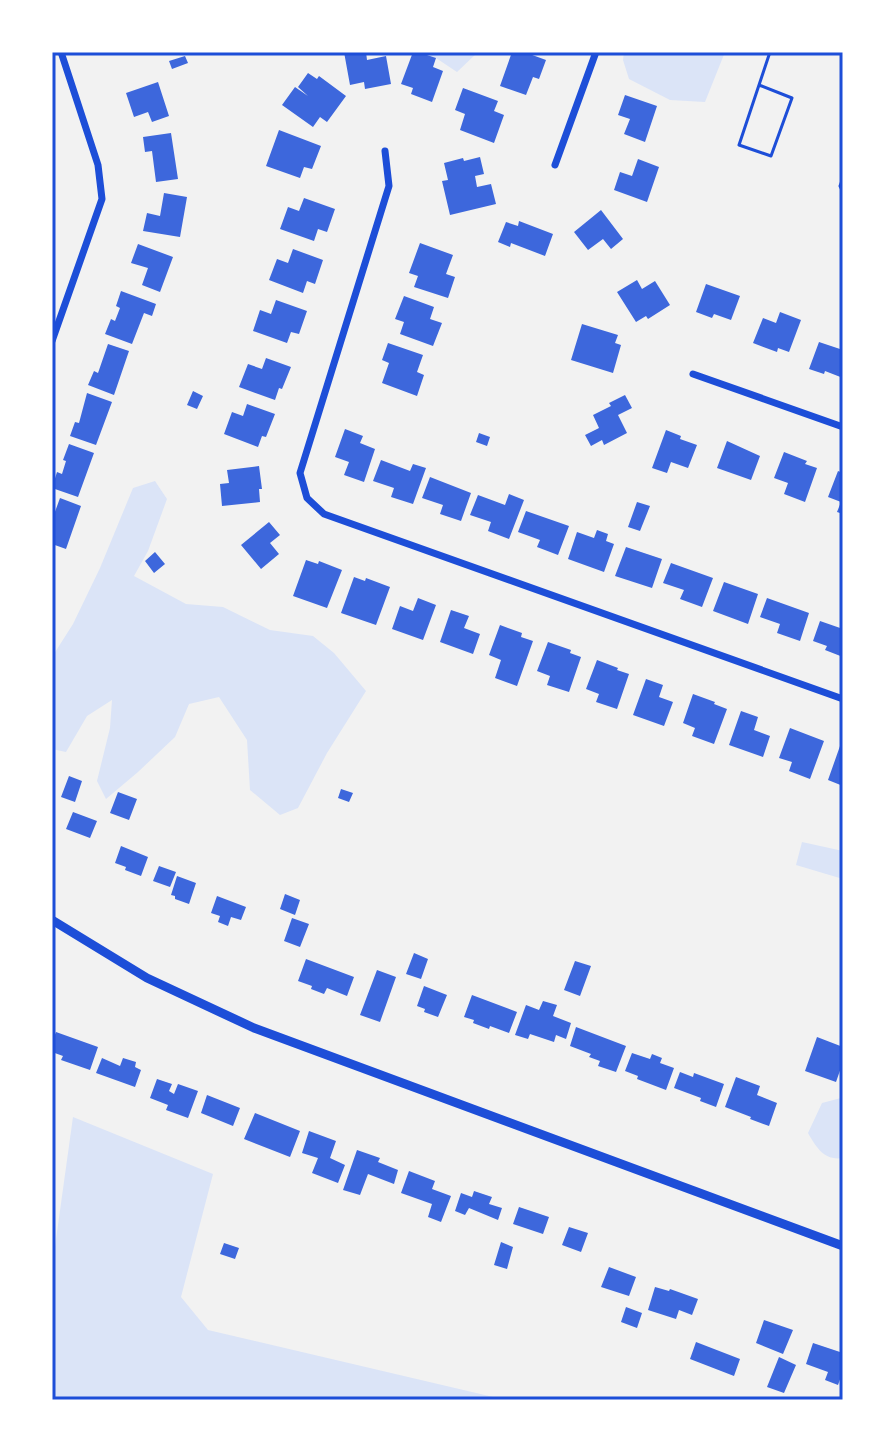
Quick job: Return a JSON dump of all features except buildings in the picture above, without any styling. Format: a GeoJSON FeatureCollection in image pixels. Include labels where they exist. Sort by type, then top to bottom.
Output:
{"type":"FeatureCollection","features":[{"type":"Feature","properties":{"kind":"main road"},"geometry":{"type":"LineString","coordinates":[[52,920],[147,978],[254,1028],[843,1246]]}},
{"type":"Feature","properties":{"kind":"street"},"geometry":{"type":"LineString","coordinates":[[52,341],[102,199],[98,165],[61,52]]}},
{"type":"Feature","properties":{"kind":"street"},"geometry":{"type":"LineString","coordinates":[[555,165],[596,52]]}},
{"type":"Feature","properties":{"kind":"street"},"geometry":{"type":"LineString","coordinates":[[385,151],[389,186],[300,473],[307,498],[324,514],[843,699]]}},
{"type":"Feature","properties":{"kind":"street"},"geometry":{"type":"LineString","coordinates":[[693,374],[843,427]]}},
{"type":"Feature","properties":{"kind":"lane"},"geometry":{"type":"LineString","coordinates":[[759,85],[792,98],[771,156],[739,145],[759,85],[770,52]]}},
{"type":"Feature","properties":{"kind":"lane"},"geometry":{"type":"LineString","coordinates":[[843,178],[840,186],[843,192]]}},
{"type":"Feature","properties":{"kind":"shaded area"},"geometry":{"type":"Polygon","coordinates":[[[418,52],[478,52],[457,72],[436,58],[418,52]]]}},
{"type":"Feature","properties":{"kind":"shaded area"},"geometry":{"type":"Polygon","coordinates":[[[624,52],[725,52],[705,102],[670,100],[629,79],[623,60],[624,52]]]}},
{"type":"Feature","properties":{"kind":"shaded area"},"geometry":{"type":"Polygon","coordinates":[[[155,481],[167,499],[148,551],[134,576],[186,604],[223,607],[270,630],[313,636],[334,653],[366,691],[327,753],[298,808],[280,815],[250,790],[247,740],[219,697],[189,704],[175,737],[106,799],[97,781],[110,728],[112,700],[87,716],[66,752],[52,749],[52,657],[73,624],[100,568],[133,488],[155,481]]]}},
{"type":"Feature","properties":{"kind":"shaded area"},"geometry":{"type":"Polygon","coordinates":[[[802,842],[843,851],[843,879],[796,865],[802,842]]]}},
{"type":"Feature","properties":{"kind":"shaded area"},"geometry":{"type":"Polygon","coordinates":[[[843,1095],[843,1158],[836,1158],[821,1152],[808,1133],[822,1103],[843,1095]]]}},
{"type":"Feature","properties":{"kind":"shaded area"},"geometry":{"type":"Polygon","coordinates":[[[73,1117],[213,1174],[181,1297],[208,1330],[506,1400],[52,1400],[52,1268],[73,1117]]]}}]}
